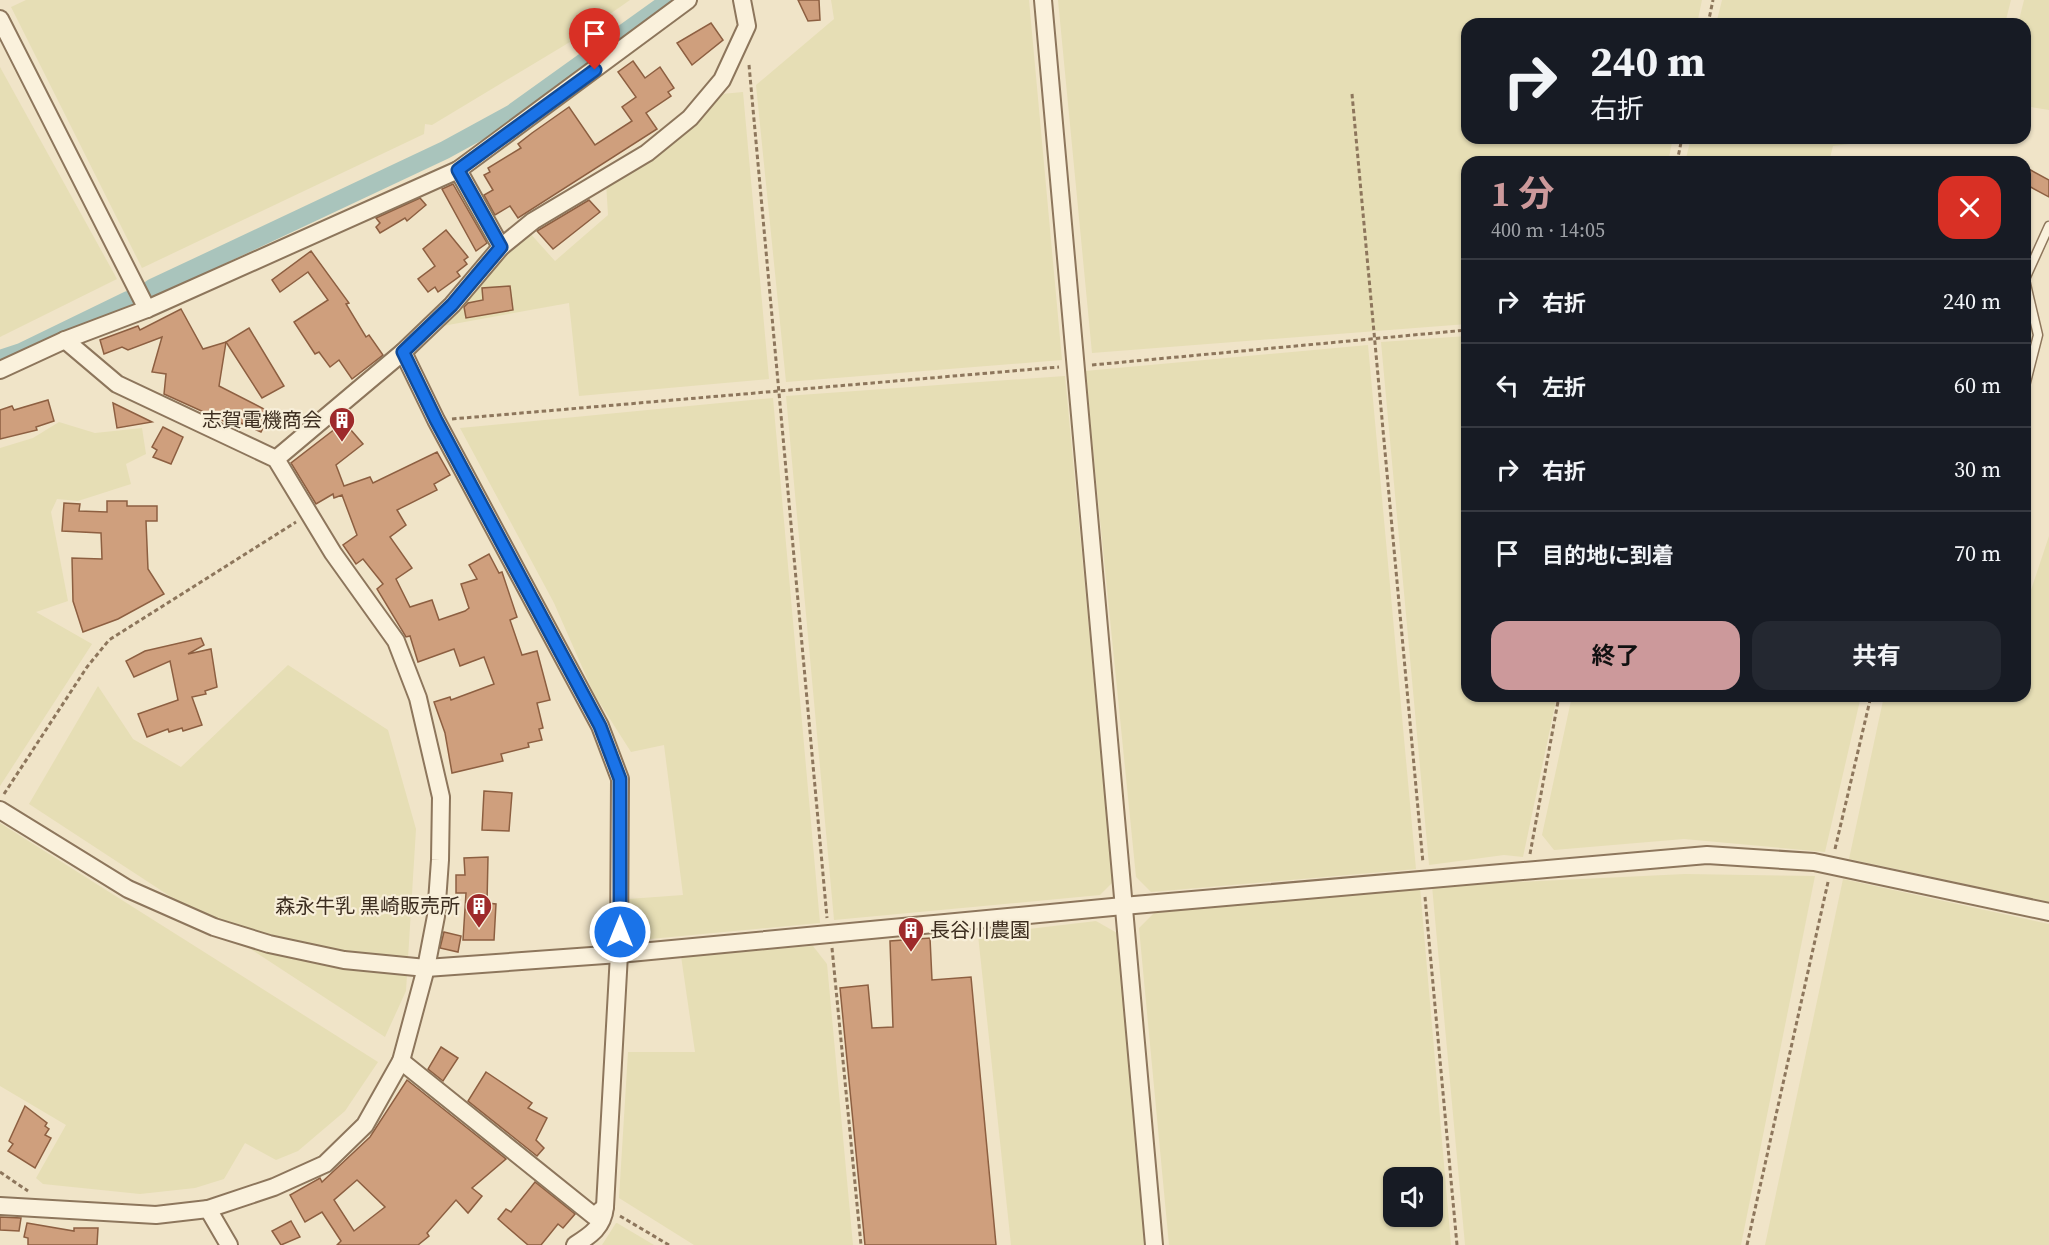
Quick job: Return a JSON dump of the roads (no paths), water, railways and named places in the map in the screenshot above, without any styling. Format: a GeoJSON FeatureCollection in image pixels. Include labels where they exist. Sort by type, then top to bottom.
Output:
{"type":"FeatureCollection","features":[{"type":"Feature","properties":{"kind":"street"},"geometry":{"type":"LineString","coordinates":[[0,370],[65,340],[147,309],[458,170],[688,0]]}},
{"type":"Feature","properties":{"kind":"street"},"geometry":{"type":"LineString","coordinates":[[276,459],[403,352],[452,305],[501,247],[533,221],[647,153],[690,118],[722,80],[747,26],[742,0]]}},
{"type":"Feature","properties":{"kind":"street"},"geometry":{"type":"LineString","coordinates":[[1043,0],[1154,1245]]}},
{"type":"Feature","properties":{"kind":"street"},"geometry":{"type":"LineString","coordinates":[[0,19],[147,309]]}},
{"type":"Feature","properties":{"kind":"street"},"geometry":{"type":"LineString","coordinates":[[458,170],[501,247]]}},
{"type":"Feature","properties":{"kind":"street"},"geometry":{"type":"LineString","coordinates":[[0,1206],[156,1215],[208,1209],[274,1187],[325,1164],[365,1125],[401,1062],[426,968],[436,916],[441,797],[418,698],[396,641],[365,600],[308,514],[276,459],[117,384],[65,340]]}},
{"type":"Feature","properties":{"kind":"street"},"geometry":{"type":"LineString","coordinates":[[403,352],[436,420],[600,726],[620,779],[619,954],[604,1221],[590,1236],[574,1245]]}},
{"type":"Feature","properties":{"kind":"street"},"geometry":{"type":"LineString","coordinates":[[0,810],[128,889],[214,927],[269,944],[344,960],[426,968],[619,954],[1123,906],[1707,855],[1814,862],[2049,912]]}},
{"type":"Feature","properties":{"kind":"street"},"geometry":{"type":"LineString","coordinates":[[401,1062],[594,1216],[605,1207]]}},
{"type":"Feature","properties":{"kind":"street"},"geometry":{"type":"LineString","coordinates":[[208,1209],[229,1245]]}},
{"type":"Feature","properties":{"kind":"lane"},"geometry":{"type":"LineString","coordinates":[[2031,266],[2049,226]]}},
{"type":"Feature","properties":{"kind":"lane"},"geometry":{"type":"LineString","coordinates":[[2031,305],[2038,335],[2031,362]]}},
{"type":"Feature","properties":{"kind":"waterway"},"geometry":{"type":"LineString","coordinates":[[152,288],[445,150],[511,114],[670,0]]}},
{"type":"Feature","properties":{"kind":"waterway"},"geometry":{"type":"LineString","coordinates":[[0,359],[21,352],[128,300]]}},
{"type":"Feature","properties":{"kind":"place","name":"志賀電機商会"},"geometry":{"type":"Point","coordinates":[342,443]}},
{"type":"Feature","properties":{"kind":"place","name":"森永牛乳 黒崎販売所"},"geometry":{"type":"Point","coordinates":[479,929]}},
{"type":"Feature","properties":{"kind":"place","name":"長谷川農園"},"geometry":{"type":"Point","coordinates":[911,953]}}]}
